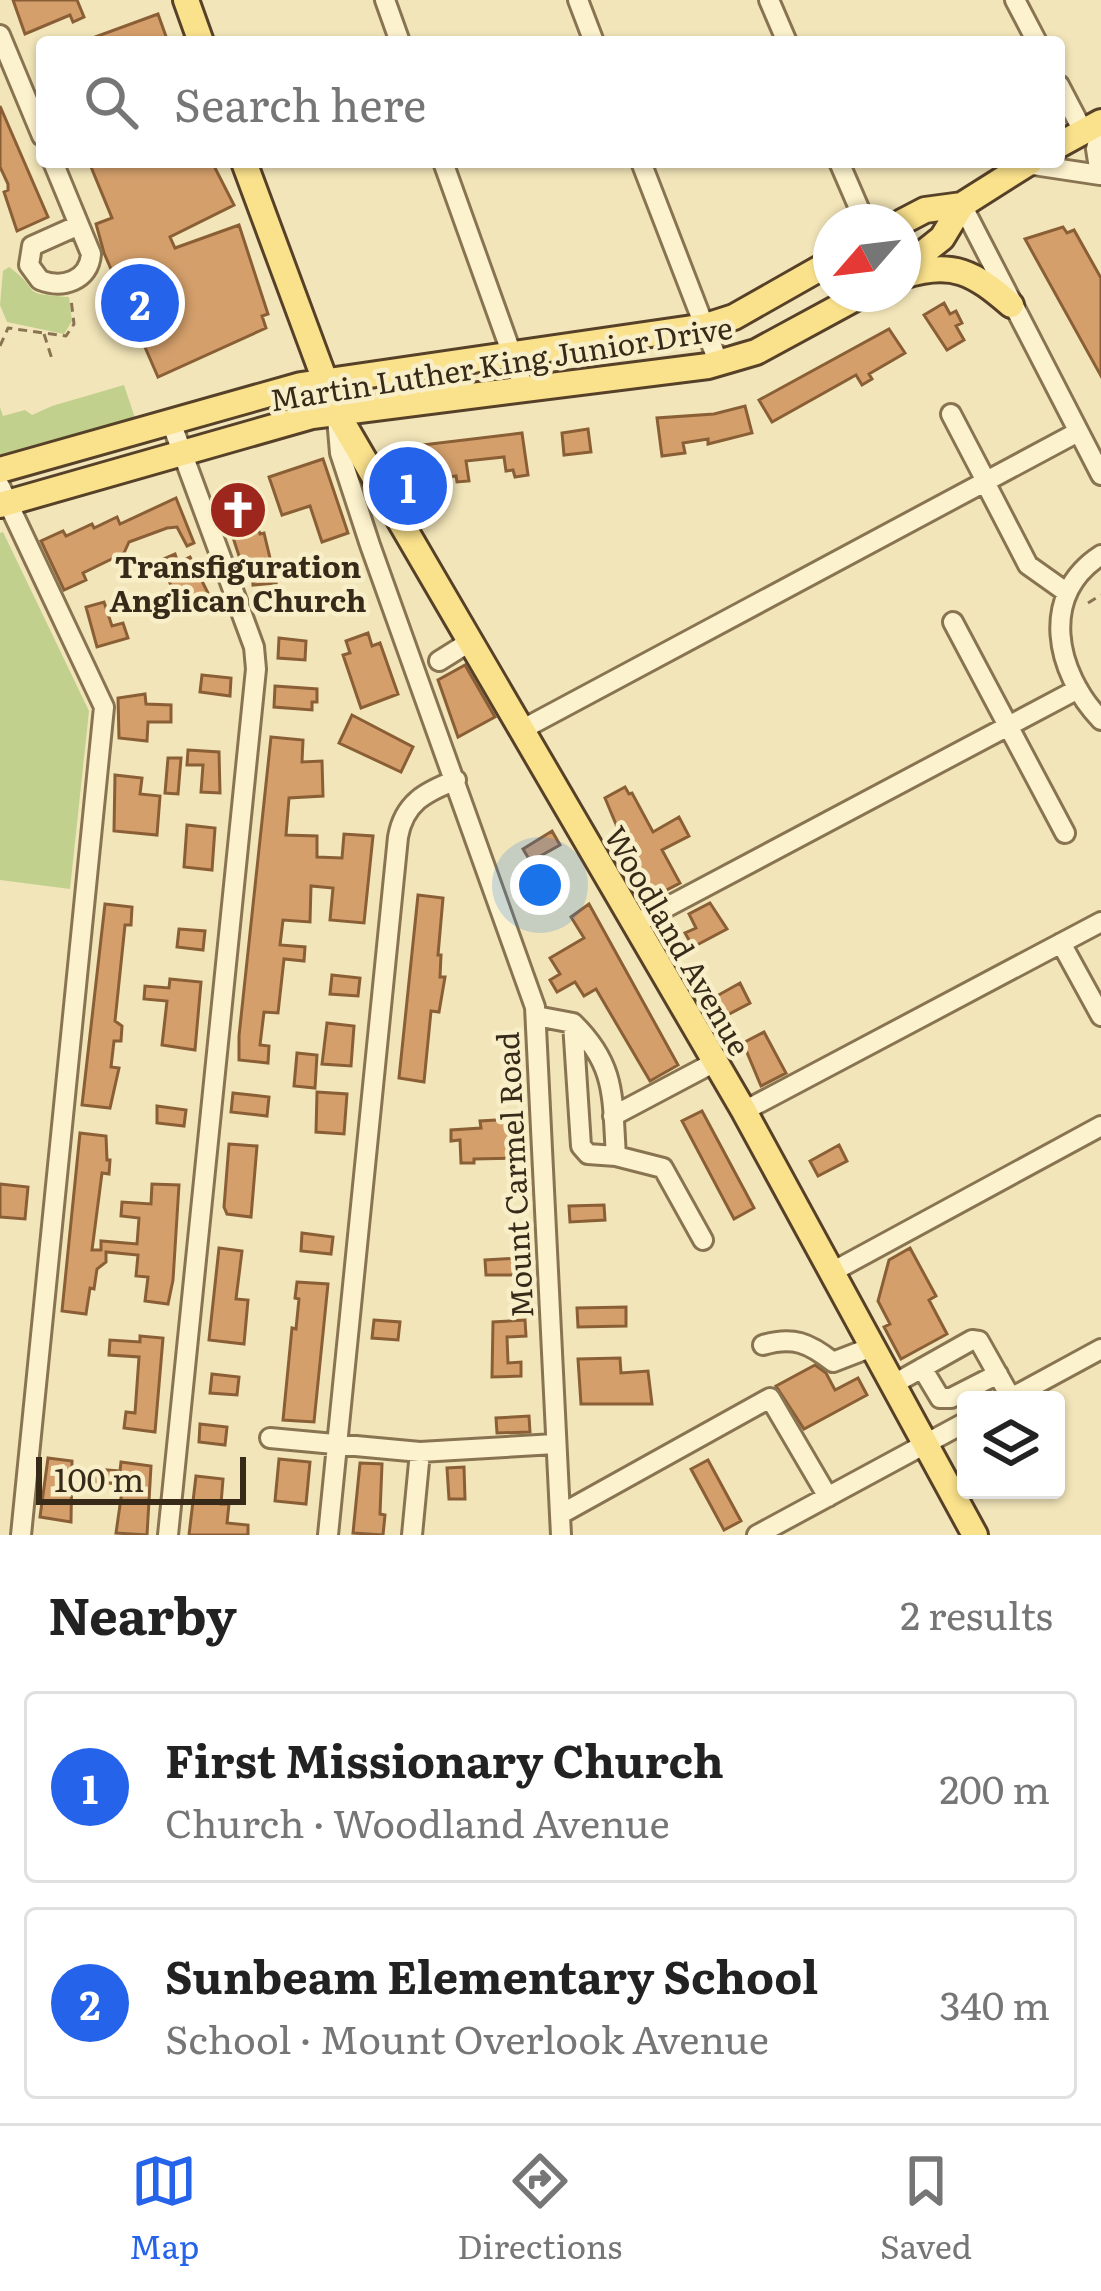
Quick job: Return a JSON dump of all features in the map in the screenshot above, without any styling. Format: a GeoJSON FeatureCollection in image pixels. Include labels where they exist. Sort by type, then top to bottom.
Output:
{"type":"FeatureCollection","features":[{"type":"Feature","properties":{"kind":"main road"},"geometry":{"type":"LineString","coordinates":[[186,0],[199,36]]}},
{"type":"Feature","properties":{"kind":"main road"},"geometry":{"type":"LineString","coordinates":[[1065,142],[1095,127]]}},
{"type":"Feature","properties":{"kind":"main road","name":"Woodland Avenue"},"geometry":{"type":"LineString","coordinates":[[246,168],[337,413],[744,1111],[975,1535]]}},
{"type":"Feature","properties":{"kind":"main road"},"geometry":{"type":"LineString","coordinates":[[921,212],[962,205],[1020,168]]}},
{"type":"Feature","properties":{"kind":"main road"},"geometry":{"type":"LineString","coordinates":[[921,256],[942,238],[962,205]]}},
{"type":"Feature","properties":{"kind":"main road"},"geometry":{"type":"LineString","coordinates":[[921,270],[956,269],[1011,305]]}},
{"type":"Feature","properties":{"kind":"main road","name":"Martin Luther King Junior Drive"},"geometry":{"type":"LineString","coordinates":[[0,470],[323,381],[706,326],[734,317],[813,272]]}},
{"type":"Feature","properties":{"kind":"main road","name":"Martin Luther King Junior Drive"},"geometry":{"type":"LineString","coordinates":[[3,498],[312,416],[718,364],[756,352],[830,312]]}},
{"type":"Feature","properties":{"kind":"street"},"geometry":{"type":"LineString","coordinates":[[385,0],[398,36]]}},
{"type":"Feature","properties":{"kind":"street"},"geometry":{"type":"LineString","coordinates":[[578,0],[592,36]]}},
{"type":"Feature","properties":{"kind":"street"},"geometry":{"type":"LineString","coordinates":[[769,0],[784,36]]}},
{"type":"Feature","properties":{"kind":"street"},"geometry":{"type":"LineString","coordinates":[[1015,0],[1033,36]]}},
{"type":"Feature","properties":{"kind":"street"},"geometry":{"type":"LineString","coordinates":[[0,35],[36,122]]}},
{"type":"Feature","properties":{"kind":"street"},"geometry":{"type":"LineString","coordinates":[[1065,93],[1095,127],[1101,176],[1065,167]]}},
{"type":"Feature","properties":{"kind":"street"},"geometry":{"type":"LineString","coordinates":[[55,168],[79,225]]}},
{"type":"Feature","properties":{"kind":"street"},"geometry":{"type":"LineString","coordinates":[[444,168],[524,388]]}},
{"type":"Feature","properties":{"kind":"street"},"geometry":{"type":"LineString","coordinates":[[643,168],[718,364]]}},
{"type":"Feature","properties":{"kind":"street"},"geometry":{"type":"LineString","coordinates":[[842,168],[857,204]]}},
{"type":"Feature","properties":{"kind":"street"},"geometry":{"type":"LineString","coordinates":[[962,205],[1101,475]]}},
{"type":"Feature","properties":{"kind":"street","name":"Mount Carmel Road"},"geometry":{"type":"LineString","coordinates":[[337,413],[337,441],[358,508],[536,1016],[561,1535]]}},
{"type":"Feature","properties":{"kind":"street"},"geometry":{"type":"LineString","coordinates":[[951,414],[1028,565],[1066,592]]}},
{"type":"Feature","properties":{"kind":"street"},"geometry":{"type":"LineString","coordinates":[[168,1535],[256,669],[254,647],[170,422]]}},
{"type":"Feature","properties":{"kind":"street"},"geometry":{"type":"LineString","coordinates":[[523,729],[1078,432]]}},
{"type":"Feature","properties":{"kind":"street"},"geometry":{"type":"LineString","coordinates":[[3,498],[104,707],[21,1535]]}},
{"type":"Feature","properties":{"kind":"street"},"geometry":{"type":"LineString","coordinates":[[1101,555],[1066,592],[1058,621],[1060,644],[1078,689],[1101,720]]}},
{"type":"Feature","properties":{"kind":"street"},"geometry":{"type":"LineString","coordinates":[[953,622],[1065,833]]}},
{"type":"Feature","properties":{"kind":"street"},"geometry":{"type":"LineString","coordinates":[[439,661],[472,641]]}},
{"type":"Feature","properties":{"kind":"street"},"geometry":{"type":"LineString","coordinates":[[634,924],[1078,689]]}},
{"type":"Feature","properties":{"kind":"street"},"geometry":{"type":"LineString","coordinates":[[328,1535],[400,822],[422,794],[456,780]]}},
{"type":"Feature","properties":{"kind":"street"},"geometry":{"type":"LineString","coordinates":[[744,1111],[1101,922]]}},
{"type":"Feature","properties":{"kind":"street"},"geometry":{"type":"LineString","coordinates":[[1061,943],[1101,1016]]}},
{"type":"Feature","properties":{"kind":"street"},"geometry":{"type":"LineString","coordinates":[[536,1016],[573,1022],[595,1044],[608,1069],[616,1156]]}},
{"type":"Feature","properties":{"kind":"street"},"geometry":{"type":"LineString","coordinates":[[573,1022],[581,1146],[588,1154],[663,1168],[704,1240]]}},
{"type":"Feature","properties":{"kind":"street"},"geometry":{"type":"LineString","coordinates":[[613,1116],[715,1062]]}},
{"type":"Feature","properties":{"kind":"street"},"geometry":{"type":"LineString","coordinates":[[832,1271],[1101,1126]]}},
{"type":"Feature","properties":{"kind":"street"},"geometry":{"type":"LineString","coordinates":[[763,1345],[784,1339],[811,1344],[833,1363],[872,1347]]}},
{"type":"Feature","properties":{"kind":"street"},"geometry":{"type":"LineString","coordinates":[[892,1385],[972,1340],[979,1341],[1005,1391]]}},
{"type":"Feature","properties":{"kind":"street"},"geometry":{"type":"LineString","coordinates":[[1024,1391],[1101,1349]]}},
{"type":"Feature","properties":{"kind":"street"},"geometry":{"type":"LineString","coordinates":[[922,1368],[940,1398],[951,1398],[998,1374]]}},
{"type":"Feature","properties":{"kind":"street"},"geometry":{"type":"LineString","coordinates":[[560,1514],[770,1398],[828,1497]]}},
{"type":"Feature","properties":{"kind":"street"},"geometry":{"type":"LineString","coordinates":[[758,1535],[957,1427]]}},
{"type":"Feature","properties":{"kind":"street"},"geometry":{"type":"LineString","coordinates":[[270,1438],[420,1452],[555,1444]]}},
{"type":"Feature","properties":{"kind":"street"},"geometry":{"type":"LineString","coordinates":[[412,1535],[420,1452]]}},
{"type":"Feature","properties":{"kind":"path"},"geometry":{"type":"LineString","coordinates":[[1,322],[8,328],[57,337],[70,334],[74,316],[68,292]]}},
{"type":"Feature","properties":{"kind":"path"},"geometry":{"type":"LineString","coordinates":[[0,346],[8,328]]}},
{"type":"Feature","properties":{"kind":"path"},"geometry":{"type":"LineString","coordinates":[[44,333],[52,359]]}},
{"type":"Feature","properties":{"kind":"path"},"geometry":{"type":"LineString","coordinates":[[1088,603],[1101,595]]}},
{"type":"Feature","properties":{"kind":"green space"},"geometry":{"type":"Polygon","coordinates":[[[9,267],[36,293],[69,297],[72,321],[64,334],[7,322],[0,305],[3,271],[9,267]]]}},
{"type":"Feature","properties":{"kind":"green space"},"geometry":{"type":"Polygon","coordinates":[[[124,385],[136,421],[0,460],[0,407],[3,416],[25,410],[32,415],[124,385]]]}},
{"type":"Feature","properties":{"kind":"green space"},"geometry":{"type":"Polygon","coordinates":[[[3,532],[89,711],[70,889],[0,880],[3,532]]]}},
{"type":"Feature","properties":{"kind":"building"},"geometry":{"type":"Polygon","coordinates":[[[13,0],[77,0],[84,17],[73,22],[70,15],[25,34],[13,0]]]}},
{"type":"Feature","properties":{"kind":"building"},"geometry":{"type":"Polygon","coordinates":[[[158,14],[166,36],[98,36],[158,14]]]}},
{"type":"Feature","properties":{"kind":"building"},"geometry":{"type":"Polygon","coordinates":[[[0,106],[48,217],[17,231],[0,167],[0,106]]]}},
{"type":"Feature","properties":{"kind":"building"},"geometry":{"type":"Polygon","coordinates":[[[91,168],[215,168],[234,205],[170,237],[175,248],[239,225],[268,314],[262,316],[266,328],[158,377],[104,253],[96,224],[112,218],[91,168]]]}},
{"type":"Feature","properties":{"kind":"building"},"geometry":{"type":"Polygon","coordinates":[[[1063,227],[1067,233],[1074,230],[1101,278],[1101,376],[1025,239],[1063,227]]]}},
{"type":"Feature","properties":{"kind":"building"},"geometry":{"type":"Polygon","coordinates":[[[944,303],[950,314],[956,311],[962,323],[956,326],[964,340],[947,350],[924,315],[944,303]]]}},
{"type":"Feature","properties":{"kind":"building"},"geometry":{"type":"Polygon","coordinates":[[[889,329],[905,353],[869,374],[872,379],[862,385],[856,375],[772,422],[759,400],[889,329]]]}},
{"type":"Feature","properties":{"kind":"building"},"geometry":{"type":"Polygon","coordinates":[[[745,406],[752,433],[708,444],[708,439],[683,443],[685,453],[662,456],[657,418],[714,414],[745,406]]]}},
{"type":"Feature","properties":{"kind":"building"},"geometry":{"type":"Polygon","coordinates":[[[588,429],[591,452],[564,455],[562,433],[588,429]]]}},
{"type":"Feature","properties":{"kind":"building"},"geometry":{"type":"Polygon","coordinates":[[[522,433],[528,475],[515,477],[513,470],[506,471],[504,457],[466,461],[469,481],[442,478],[441,465],[399,470],[397,448],[522,433]]]}},
{"type":"Feature","properties":{"kind":"building"},"geometry":{"type":"Polygon","coordinates":[[[323,459],[348,533],[322,542],[310,506],[282,515],[269,477],[323,459]]]}},
{"type":"Feature","properties":{"kind":"building"},"geometry":{"type":"Polygon","coordinates":[[[242,484],[260,534],[264,533],[276,583],[253,585],[252,559],[241,562],[218,492],[242,484]]]}},
{"type":"Feature","properties":{"kind":"building"},"geometry":{"type":"Polygon","coordinates":[[[176,498],[194,543],[187,546],[177,527],[167,528],[129,542],[124,553],[83,573],[86,580],[64,590],[41,541],[117,517],[120,524],[176,498]]]}},
{"type":"Feature","properties":{"kind":"building"},"geometry":{"type":"Polygon","coordinates":[[[175,554],[178,563],[190,557],[208,593],[177,601],[161,560],[175,554]]]}},
{"type":"Feature","properties":{"kind":"building"},"geometry":{"type":"Polygon","coordinates":[[[104,602],[112,626],[123,623],[128,638],[97,647],[86,607],[104,602]]]}},
{"type":"Feature","properties":{"kind":"building"},"geometry":{"type":"Polygon","coordinates":[[[368,633],[372,646],[380,643],[398,694],[361,708],[343,655],[350,653],[346,641],[368,633]]]}},
{"type":"Feature","properties":{"kind":"building"},"geometry":{"type":"Polygon","coordinates":[[[279,638],[306,641],[305,660],[278,658],[279,638]]]}},
{"type":"Feature","properties":{"kind":"building"},"geometry":{"type":"Polygon","coordinates":[[[465,665],[495,717],[458,737],[438,680],[465,665]]]}},
{"type":"Feature","properties":{"kind":"building"},"geometry":{"type":"Polygon","coordinates":[[[202,675],[231,678],[230,696],[200,692],[202,675]]]}},
{"type":"Feature","properties":{"kind":"building"},"geometry":{"type":"Polygon","coordinates":[[[275,686],[317,689],[317,702],[312,702],[312,710],[274,707],[275,686]]]}},
{"type":"Feature","properties":{"kind":"building"},"geometry":{"type":"Polygon","coordinates":[[[145,694],[146,704],[171,705],[171,722],[148,722],[147,741],[119,738],[118,698],[145,694]]]}},
{"type":"Feature","properties":{"kind":"building"},"geometry":{"type":"Polygon","coordinates":[[[352,715],[413,747],[401,772],[339,743],[352,715]]]}},
{"type":"Feature","properties":{"kind":"building"},"geometry":{"type":"Polygon","coordinates":[[[271,737],[303,740],[302,762],[322,761],[323,796],[289,798],[286,835],[317,836],[317,857],[342,858],[344,834],[373,836],[364,923],[330,920],[333,888],[311,886],[310,922],[283,920],[280,945],[305,947],[304,961],[284,959],[278,1013],[264,1012],[260,1045],[269,1046],[268,1063],[239,1060],[239,1036],[271,737]]]}},
{"type":"Feature","properties":{"kind":"building"},"geometry":{"type":"Polygon","coordinates":[[[188,750],[219,752],[220,793],[201,792],[203,765],[187,765],[188,750]]]}},
{"type":"Feature","properties":{"kind":"building"},"geometry":{"type":"Polygon","coordinates":[[[168,758],[181,758],[178,794],[165,793],[168,758]]]}},
{"type":"Feature","properties":{"kind":"building"},"geometry":{"type":"Polygon","coordinates":[[[115,775],[142,778],[140,794],[160,796],[157,835],[114,831],[115,775]]]}},
{"type":"Feature","properties":{"kind":"building"},"geometry":{"type":"Polygon","coordinates":[[[625,787],[653,832],[679,817],[689,836],[662,850],[680,883],[647,900],[617,850],[625,846],[605,798],[625,787]]]}},
{"type":"Feature","properties":{"kind":"building"},"geometry":{"type":"Polygon","coordinates":[[[187,825],[215,828],[212,870],[184,867],[187,825]]]}},
{"type":"Feature","properties":{"kind":"building"},"geometry":{"type":"Polygon","coordinates":[[[552,831],[560,845],[529,859],[523,849],[552,831]]]}},
{"type":"Feature","properties":{"kind":"building"},"geometry":{"type":"Polygon","coordinates":[[[418,895],[443,898],[438,955],[440,977],[445,977],[439,1012],[431,1011],[424,1082],[399,1078],[418,895]]]}},
{"type":"Feature","properties":{"kind":"building"},"geometry":{"type":"Polygon","coordinates":[[[710,903],[727,929],[693,947],[685,933],[696,928],[689,914],[710,903]]]}},
{"type":"Feature","properties":{"kind":"building"},"geometry":{"type":"Polygon","coordinates":[[[105,904],[132,907],[131,925],[125,925],[115,1021],[122,1026],[121,1041],[114,1041],[111,1067],[119,1068],[110,1108],[82,1105],[105,904]]]}},
{"type":"Feature","properties":{"kind":"building"},"geometry":{"type":"Polygon","coordinates":[[[589,904],[678,1065],[650,1081],[596,989],[584,996],[575,982],[557,992],[550,980],[560,974],[550,958],[584,938],[571,917],[589,904]]]}},
{"type":"Feature","properties":{"kind":"building"},"geometry":{"type":"Polygon","coordinates":[[[179,929],[205,931],[203,950],[177,947],[179,929]]]}},
{"type":"Feature","properties":{"kind":"building"},"geometry":{"type":"Polygon","coordinates":[[[332,975],[360,978],[358,996],[330,994],[332,975]]]}},
{"type":"Feature","properties":{"kind":"building"},"geometry":{"type":"Polygon","coordinates":[[[170,979],[201,982],[195,1050],[162,1045],[167,1001],[144,999],[145,986],[169,988],[170,979]]]}},
{"type":"Feature","properties":{"kind":"building"},"geometry":{"type":"Polygon","coordinates":[[[740,983],[750,1003],[716,1021],[706,1002],[740,983]]]}},
{"type":"Feature","properties":{"kind":"building"},"geometry":{"type":"Polygon","coordinates":[[[327,1023],[354,1026],[351,1066],[322,1064],[327,1023]]]}},
{"type":"Feature","properties":{"kind":"building"},"geometry":{"type":"Polygon","coordinates":[[[764,1032],[786,1073],[761,1086],[743,1043],[764,1032]]]}},
{"type":"Feature","properties":{"kind":"building"},"geometry":{"type":"Polygon","coordinates":[[[297,1053],[317,1055],[315,1088],[294,1086],[297,1053]]]}},
{"type":"Feature","properties":{"kind":"building"},"geometry":{"type":"Polygon","coordinates":[[[317,1092],[347,1094],[344,1134],[316,1132],[317,1092]]]}},
{"type":"Feature","properties":{"kind":"building"},"geometry":{"type":"Polygon","coordinates":[[[233,1093],[269,1097],[267,1116],[231,1112],[233,1093]]]}},
{"type":"Feature","properties":{"kind":"building"},"geometry":{"type":"Polygon","coordinates":[[[157,1106],[186,1110],[184,1126],[157,1123],[157,1106]]]}},
{"type":"Feature","properties":{"kind":"building"},"geometry":{"type":"Polygon","coordinates":[[[702,1111],[754,1208],[734,1219],[682,1121],[702,1111]]]}},
{"type":"Feature","properties":{"kind":"building"},"geometry":{"type":"Polygon","coordinates":[[[514,1119],[517,1158],[461,1163],[460,1140],[451,1141],[451,1130],[481,1128],[480,1121],[514,1119]]]}},
{"type":"Feature","properties":{"kind":"building"},"geometry":{"type":"Polygon","coordinates":[[[80,1133],[106,1136],[110,1160],[109,1174],[102,1173],[92,1250],[101,1250],[101,1241],[137,1244],[139,1218],[121,1216],[122,1202],[151,1204],[152,1184],[179,1185],[168,1304],[145,1301],[148,1277],[136,1276],[138,1255],[106,1252],[94,1289],[90,1288],[86,1314],[62,1311],[80,1133]]]}},
{"type":"Feature","properties":{"kind":"building"},"geometry":{"type":"Polygon","coordinates":[[[229,1144],[257,1146],[251,1217],[227,1214],[224,1207],[229,1144]]]}},
{"type":"Feature","properties":{"kind":"building"},"geometry":{"type":"Polygon","coordinates":[[[839,1145],[847,1161],[818,1176],[810,1161],[839,1145]]]}},
{"type":"Feature","properties":{"kind":"building"},"geometry":{"type":"Polygon","coordinates":[[[0,1184],[28,1187],[25,1219],[0,1217],[0,1184]]]}},
{"type":"Feature","properties":{"kind":"building"},"geometry":{"type":"Polygon","coordinates":[[[604,1205],[605,1220],[570,1222],[569,1206],[604,1205]]]}},
{"type":"Feature","properties":{"kind":"building"},"geometry":{"type":"Polygon","coordinates":[[[302,1233],[333,1237],[331,1254],[301,1251],[302,1233]]]}},
{"type":"Feature","properties":{"kind":"building"},"geometry":{"type":"Polygon","coordinates":[[[219,1248],[242,1251],[236,1299],[248,1300],[244,1344],[209,1340],[219,1248]]]}},
{"type":"Feature","properties":{"kind":"building"},"geometry":{"type":"Polygon","coordinates":[[[910,1248],[936,1296],[929,1300],[947,1334],[901,1359],[884,1327],[890,1324],[878,1301],[889,1260],[910,1248]]]}},
{"type":"Feature","properties":{"kind":"building"},"geometry":{"type":"Polygon","coordinates":[[[521,1258],[522,1275],[486,1275],[485,1260],[521,1258]]]}},
{"type":"Feature","properties":{"kind":"building"},"geometry":{"type":"Polygon","coordinates":[[[297,1282],[328,1284],[314,1422],[283,1420],[292,1328],[296,1329],[297,1282]]]}},
{"type":"Feature","properties":{"kind":"building"},"geometry":{"type":"Polygon","coordinates":[[[626,1307],[626,1326],[578,1327],[577,1308],[626,1307]]]}},
{"type":"Feature","properties":{"kind":"building"},"geometry":{"type":"Polygon","coordinates":[[[374,1320],[400,1322],[398,1340],[372,1338],[374,1320]]]}},
{"type":"Feature","properties":{"kind":"building"},"geometry":{"type":"Polygon","coordinates":[[[525,1320],[526,1336],[507,1337],[508,1363],[521,1362],[521,1376],[492,1377],[493,1322],[525,1320]]]}},
{"type":"Feature","properties":{"kind":"building"},"geometry":{"type":"Polygon","coordinates":[[[140,1336],[163,1338],[155,1432],[124,1428],[126,1412],[135,1413],[139,1357],[109,1355],[110,1340],[140,1342],[140,1336]]]}},
{"type":"Feature","properties":{"kind":"building"},"geometry":{"type":"Polygon","coordinates":[[[620,1358],[621,1373],[648,1371],[652,1404],[581,1404],[578,1359],[620,1358]]]}},
{"type":"Feature","properties":{"kind":"building"},"geometry":{"type":"Polygon","coordinates":[[[815,1365],[835,1390],[858,1378],[867,1395],[804,1429],[776,1386],[815,1365]]]}},
{"type":"Feature","properties":{"kind":"building"},"geometry":{"type":"Polygon","coordinates":[[[212,1374],[239,1377],[237,1395],[210,1393],[212,1374]]]}},
{"type":"Feature","properties":{"kind":"building"},"geometry":{"type":"Polygon","coordinates":[[[529,1416],[530,1432],[497,1433],[496,1418],[529,1416]]]}},
{"type":"Feature","properties":{"kind":"building"},"geometry":{"type":"Polygon","coordinates":[[[200,1424],[227,1427],[225,1445],[199,1442],[200,1424]]]}},
{"type":"Feature","properties":{"kind":"building"},"geometry":{"type":"Polygon","coordinates":[[[48,1458],[72,1461],[71,1522],[40,1517],[48,1458]]]}},
{"type":"Feature","properties":{"kind":"building"},"geometry":{"type":"Polygon","coordinates":[[[279,1459],[310,1462],[306,1504],[275,1501],[279,1459]]]}},
{"type":"Feature","properties":{"kind":"building"},"geometry":{"type":"Polygon","coordinates":[[[708,1460],[741,1521],[724,1530],[691,1469],[708,1460]]]}},
{"type":"Feature","properties":{"kind":"building"},"geometry":{"type":"Polygon","coordinates":[[[121,1462],[151,1466],[147,1535],[116,1533],[123,1484],[95,1482],[96,1469],[120,1471],[121,1462]]]}},
{"type":"Feature","properties":{"kind":"building"},"geometry":{"type":"Polygon","coordinates":[[[360,1463],[382,1464],[383,1535],[353,1533],[360,1463]]]}},
{"type":"Feature","properties":{"kind":"building"},"geometry":{"type":"Polygon","coordinates":[[[464,1467],[465,1499],[449,1499],[447,1468],[464,1467]]]}},
{"type":"Feature","properties":{"kind":"building"},"geometry":{"type":"Polygon","coordinates":[[[196,1476],[223,1479],[221,1504],[229,1504],[227,1523],[248,1525],[248,1535],[189,1535],[196,1476]]]}},
{"type":"Feature","properties":{"kind":"place","name":"Sunbeam Elementary School"},"geometry":{"type":"Point","coordinates":[140,303]}},
{"type":"Feature","properties":{"kind":"place","name":"First Missionary Church"},"geometry":{"type":"Point","coordinates":[408,486]}},
{"type":"Feature","properties":{"kind":"place","name":"Transfiguration Anglican Church"},"geometry":{"type":"Point","coordinates":[238,510]}}]}
